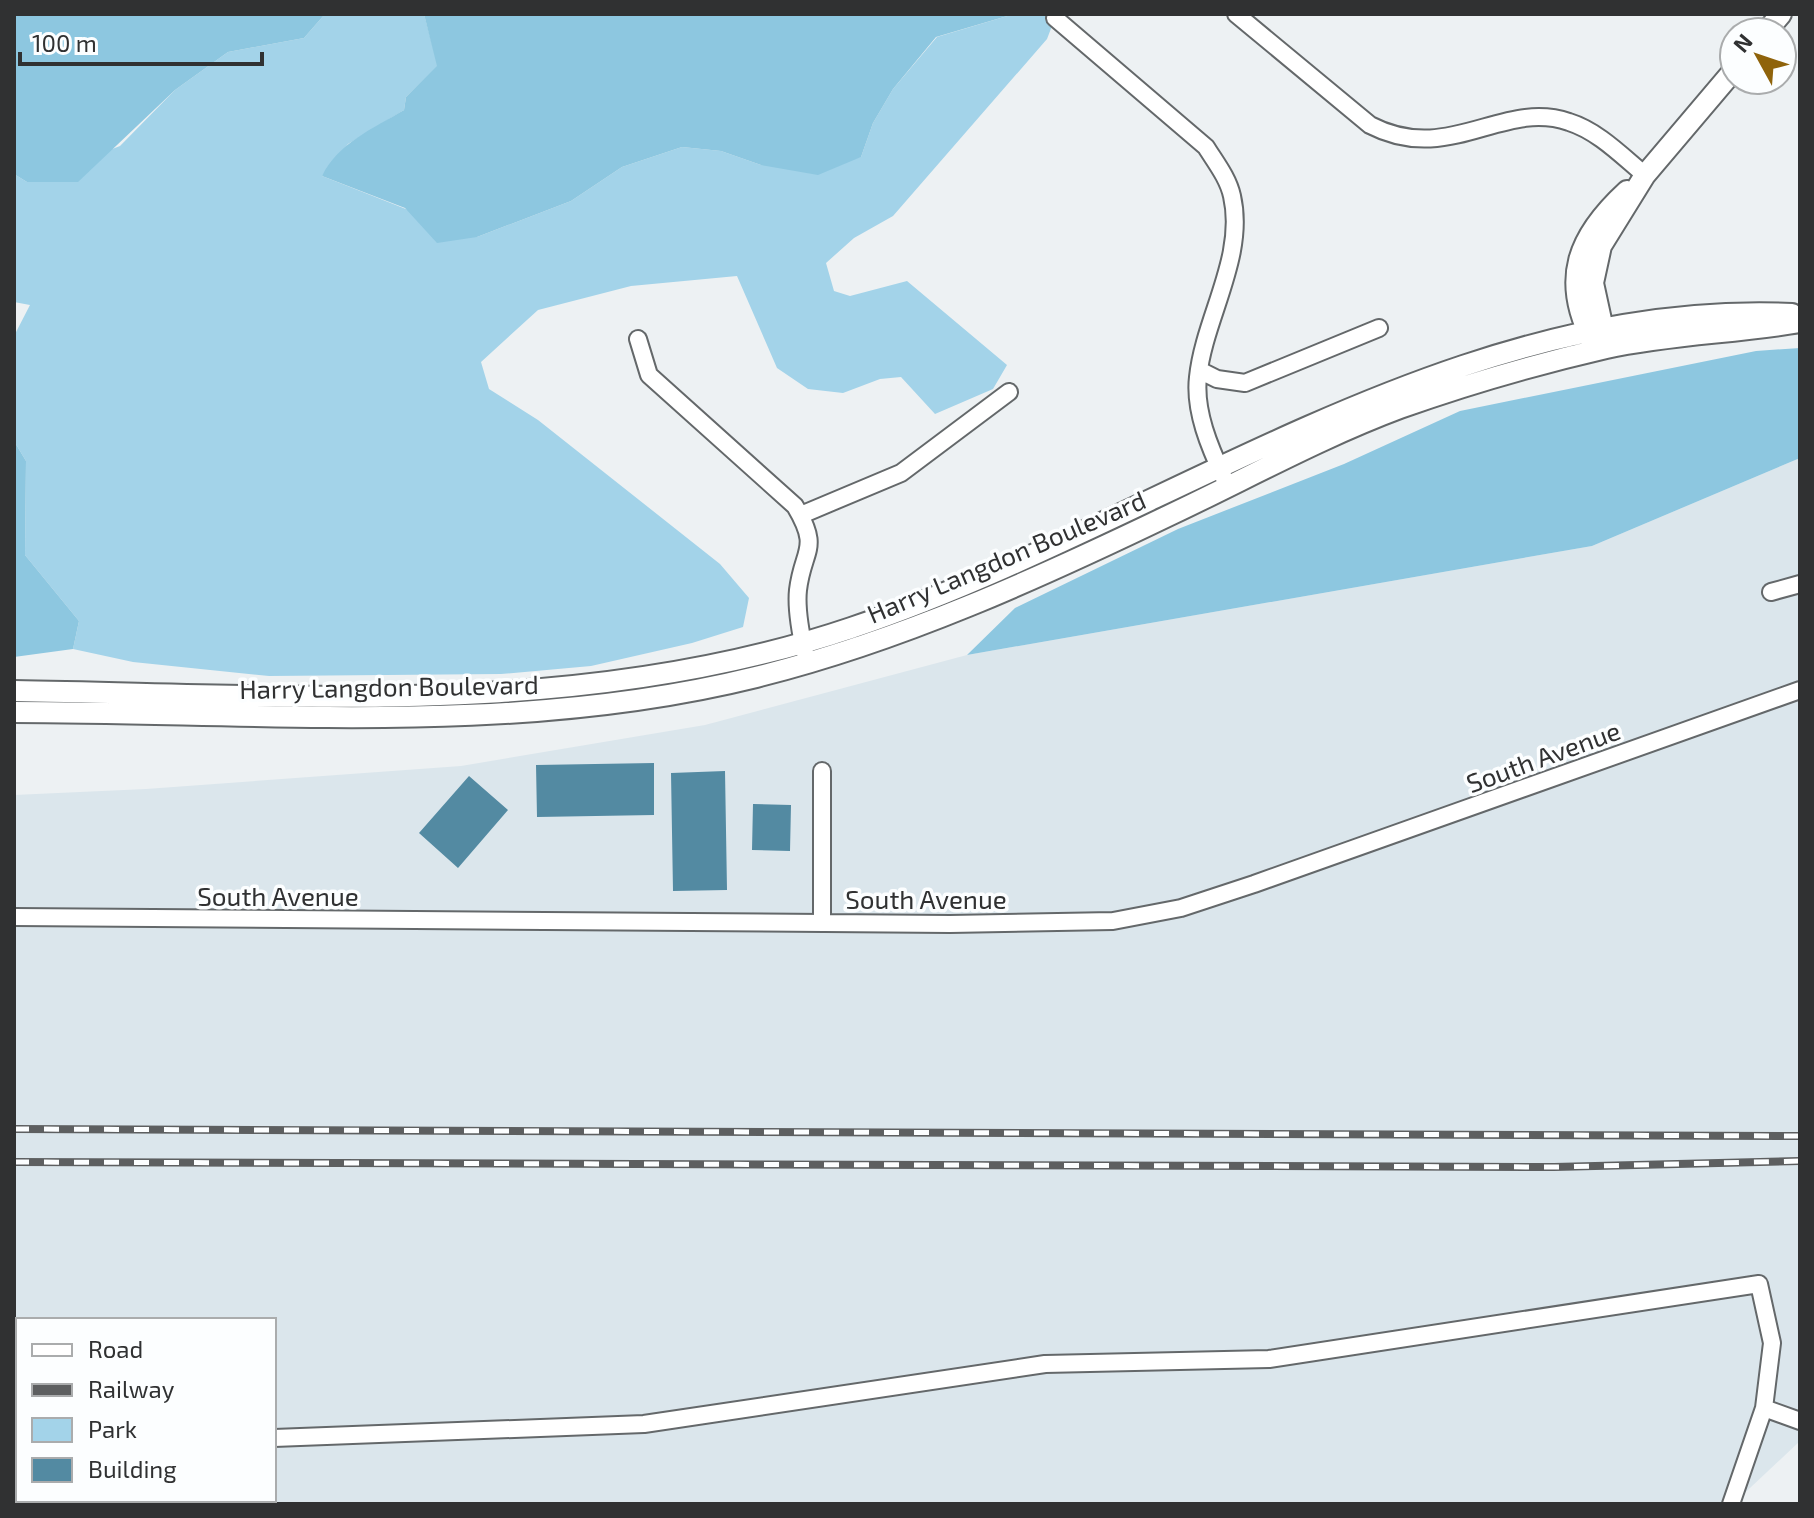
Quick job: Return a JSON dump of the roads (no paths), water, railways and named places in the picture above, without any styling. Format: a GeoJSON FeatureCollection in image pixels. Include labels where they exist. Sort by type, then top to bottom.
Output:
{"type":"FeatureCollection","features":[{"type":"Feature","properties":{"kind":"main road"},"geometry":{"type":"LineString","coordinates":[[1547,341],[1569,320],[1577,299],[1576,268],[1589,233],[1607,210],[1645,175],[1718,89]]}},
{"type":"Feature","properties":{"kind":"main road"},"geometry":{"type":"LineString","coordinates":[[1597,351],[1593,283],[1601,246],[1645,175]]}},
{"type":"Feature","properties":{"kind":"main road"},"geometry":{"type":"LineString","coordinates":[[1593,283],[1613,309],[1643,322]]}},
{"type":"Feature","properties":{"kind":"main road"},"geometry":{"type":"LineString","coordinates":[[1577,299],[1595,330]]}},
{"type":"Feature","properties":{"kind":"main road","name":"Harry Langdon Boulevard"},"geometry":{"type":"LineString","coordinates":[[1223,477],[1405,386],[1547,341],[1595,330],[1705,314],[1800,315]]}},
{"type":"Feature","properties":{"kind":"main road","name":"Harry Langdon Boulevard"},"geometry":{"type":"LineString","coordinates":[[14,712],[494,715],[631,701],[745,679],[1048,549],[1399,409],[1597,351],[1800,322]]}},
{"type":"Feature","properties":{"kind":"main road","name":"Harry Langdon Boulevard"},"geometry":{"type":"LineString","coordinates":[[14,691],[502,694],[648,678],[805,652]]}},
{"type":"Feature","properties":{"kind":"street"},"geometry":{"type":"LineString","coordinates":[[1247,17],[1370,125],[1389,135],[1423,141],[1529,118],[1559,119],[1591,132],[1645,175]]}},
{"type":"Feature","properties":{"kind":"street"},"geometry":{"type":"LineString","coordinates":[[1055,18],[1206,147],[1224,175],[1232,196],[1235,225],[1199,370],[1202,419],[1223,477]]}},
{"type":"Feature","properties":{"kind":"street"},"geometry":{"type":"LineString","coordinates":[[1199,370],[1217,379],[1245,383],[1379,328]]}},
{"type":"Feature","properties":{"kind":"street"},"geometry":{"type":"LineString","coordinates":[[638,339],[649,375],[795,506],[801,515],[809,530],[808,559],[798,590],[805,652]]}},
{"type":"Feature","properties":{"kind":"street"},"geometry":{"type":"LineString","coordinates":[[801,515],[901,473],[1009,392]]}},
{"type":"Feature","properties":{"kind":"street"},"geometry":{"type":"LineString","coordinates":[[1771,592],[1800,584]]}},
{"type":"Feature","properties":{"kind":"street","name":"South Avenue"},"geometry":{"type":"LineString","coordinates":[[14,917],[822,922],[1099,921],[1149,916],[1254,884],[1800,690]]}},
{"type":"Feature","properties":{"kind":"street"},"geometry":{"type":"LineString","coordinates":[[822,771],[822,922]]}},
{"type":"Feature","properties":{"kind":"street"},"geometry":{"type":"LineString","coordinates":[[276,1438],[644,1424],[1045,1364],[1269,1359],[1759,1284],[1772,1343],[1764,1408],[1731,1504]]}},
{"type":"Feature","properties":{"kind":"street"},"geometry":{"type":"LineString","coordinates":[[1764,1408],[1800,1421]]}},
{"type":"Feature","properties":{"kind":"railway"},"geometry":{"type":"LineString","coordinates":[[14,1129],[1800,1136]]}},
{"type":"Feature","properties":{"kind":"railway"},"geometry":{"type":"LineString","coordinates":[[14,1162],[1554,1167],[1800,1161]]}}]}
